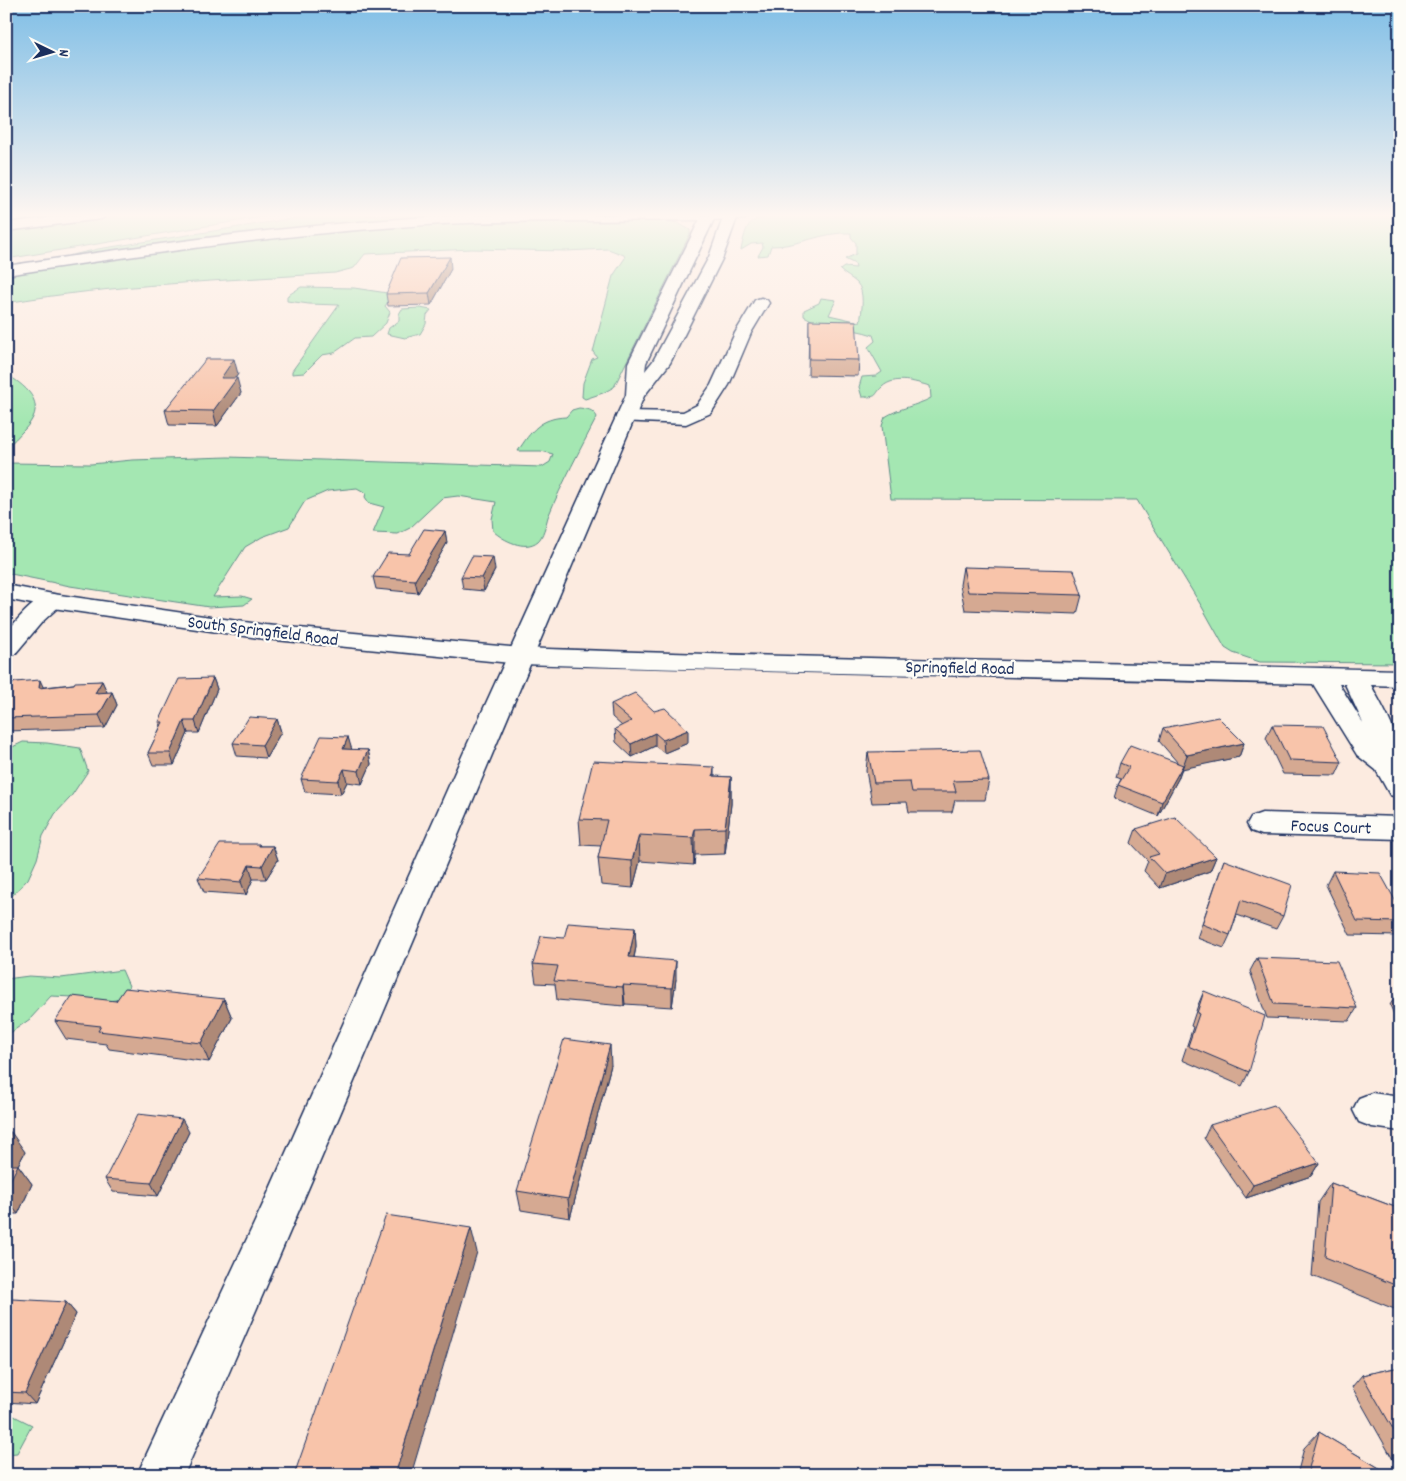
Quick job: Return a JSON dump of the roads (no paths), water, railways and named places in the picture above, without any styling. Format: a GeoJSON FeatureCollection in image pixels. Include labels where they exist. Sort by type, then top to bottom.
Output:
{"type":"FeatureCollection","features":[{"type":"Feature","properties":{"kind":"main road"},"geometry":{"type":"LineString","coordinates":[[635,395],[637,363],[675,284]]}},
{"type":"Feature","properties":{"kind":"main road"},"geometry":{"type":"LineString","coordinates":[[160,1475],[279,1214],[635,395],[661,363],[702,284]]}},
{"type":"Feature","properties":{"kind":"main road"},"geometry":{"type":"LineString","coordinates":[[625,418],[686,418],[704,409],[720,384],[743,333],[761,303]]}},
{"type":"Feature","properties":{"kind":"main road","name":"South Springfield Road"},"geometry":{"type":"LineString","coordinates":[[6,592],[53,601],[265,632],[520,656]]}},
{"type":"Feature","properties":{"kind":"main road"},"geometry":{"type":"LineString","coordinates":[[6,649],[34,617],[53,601]]}},
{"type":"Feature","properties":{"kind":"main road","name":"Springfield Road"},"geometry":{"type":"LineString","coordinates":[[520,656],[748,664],[982,667],[1400,678]]}},
{"type":"Feature","properties":{"kind":"main road"},"geometry":{"type":"LineString","coordinates":[[1321,676],[1367,749],[1393,776]]}},
{"type":"Feature","properties":{"kind":"main road"},"geometry":{"type":"LineString","coordinates":[[1354,677],[1387,749],[1393,776]]}},
{"type":"Feature","properties":{"kind":"main road","name":"Focus Court"},"geometry":{"type":"LineString","coordinates":[[1262,824],[1400,828]]}}]}
